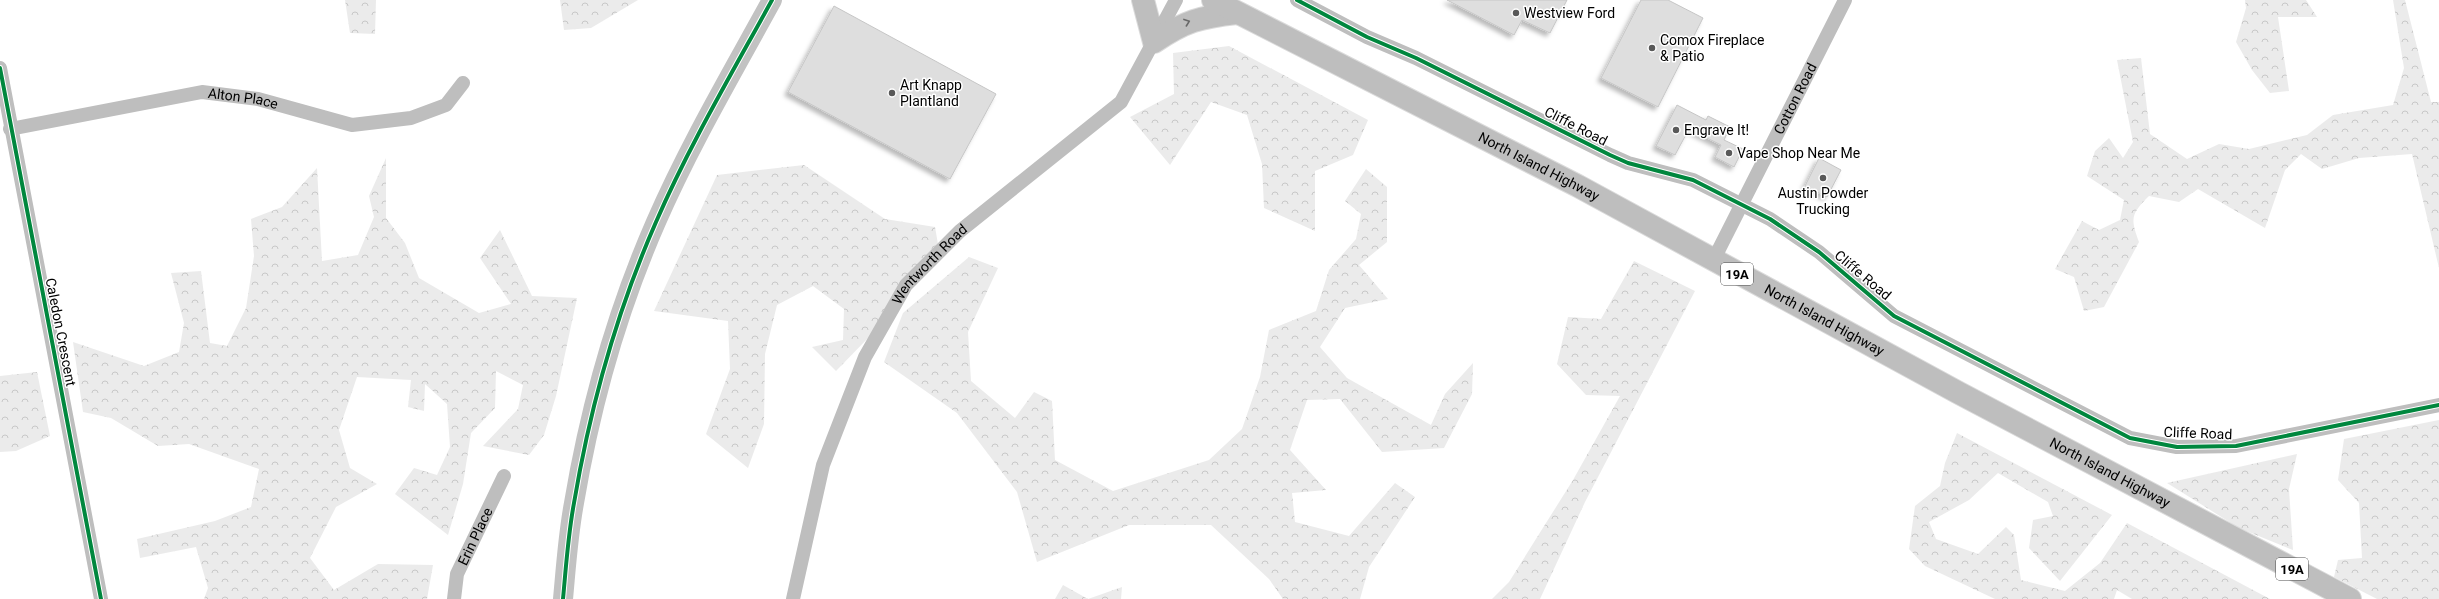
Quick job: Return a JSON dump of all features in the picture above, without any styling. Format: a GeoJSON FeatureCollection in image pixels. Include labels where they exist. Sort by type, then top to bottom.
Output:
{"type":"FeatureCollection","features":[{"type":"Feature","properties":{"kind":"main road"},"geometry":{"type":"LineString","coordinates":[[563,599],[574,503],[607,358],[629,289],[666,201],[712,109],[772,0]]}},
{"type":"Feature","properties":{"kind":"main road"},"geometry":{"type":"LineString","coordinates":[[1144,0],[1154,42],[1178,26],[1202,17],[1237,13]]}},
{"type":"Feature","properties":{"kind":"main road","name":"North Island Highway"},"geometry":{"type":"LineString","coordinates":[[1213,0],[1578,186],[1713,261],[2350,599]]}},
{"type":"Feature","properties":{"kind":"street","name":"Wentworth Road"},"geometry":{"type":"LineString","coordinates":[[793,599],[823,465],[865,357],[906,285],[960,231],[1121,102],[1176,0]]}},
{"type":"Feature","properties":{"kind":"street","name":"Cliffe Road"},"geometry":{"type":"LineString","coordinates":[[1297,0],[1367,37],[1416,58],[1610,155],[1628,163],[1693,180],[1742,205],[1775,223],[1819,252],[1894,316],[2130,438],[2177,447],[2236,446],[2439,405]]}},
{"type":"Feature","properties":{"kind":"street","name":"Cotton Road"},"geometry":{"type":"LineString","coordinates":[[1713,261],[1845,0]]}},
{"type":"Feature","properties":{"kind":"street","name":"Caledon Crescent"},"geometry":{"type":"LineString","coordinates":[[0,68],[10,129],[101,599]]}},
{"type":"Feature","properties":{"kind":"street","name":"Alton Place"},"geometry":{"type":"LineString","coordinates":[[10,129],[202,92],[258,99],[352,125],[411,118],[446,105],[463,83]]}},
{"type":"Feature","properties":{"kind":"street","name":"Erin Place"},"geometry":{"type":"LineString","coordinates":[[454,599],[457,574],[504,476]]}},
{"type":"Feature","properties":{"kind":"green space"},"geometry":{"type":"Polygon","coordinates":[[[345,0],[376,0],[375,34],[350,33],[345,0]]]}},
{"type":"Feature","properties":{"kind":"green space"},"geometry":{"type":"Polygon","coordinates":[[[560,0],[638,0],[591,28],[564,30],[560,0]]]}},
{"type":"Feature","properties":{"kind":"green space"},"geometry":{"type":"Polygon","coordinates":[[[2245,0],[2306,0],[2317,17],[2278,17],[2289,91],[2270,93],[2252,70],[2236,42],[2246,8],[2245,0]]]}},
{"type":"Feature","properties":{"kind":"green space"},"geometry":{"type":"Polygon","coordinates":[[[2393,0],[2405,0],[2431,102],[2439,102],[2439,268],[2412,154],[2359,158],[2322,169],[2301,154],[2285,170],[2265,228],[2198,189],[2179,202],[2149,196],[2139,207],[2134,217],[2134,227],[2139,242],[2104,307],[2084,311],[2074,277],[2055,269],[2082,221],[2099,230],[2120,220],[2124,200],[2087,176],[2095,151],[2109,138],[2123,158],[2133,142],[2117,60],[2141,58],[2150,134],[2187,159],[2219,144],[2249,149],[2307,135],[2333,115],[2393,105],[2404,68],[2393,0]]]}},
{"type":"Feature","properties":{"kind":"green space"},"geometry":{"type":"Polygon","coordinates":[[[1229,46],[1368,120],[1353,155],[1315,171],[1315,231],[1264,208],[1262,164],[1247,115],[1211,102],[1170,165],[1130,117],[1174,94],[1173,53],[1229,46]]]}},
{"type":"Feature","properties":{"kind":"green space"},"geometry":{"type":"Polygon","coordinates":[[[386,158],[386,218],[405,243],[419,278],[479,313],[511,304],[480,258],[500,230],[532,296],[577,298],[556,396],[544,435],[529,455],[483,446],[518,409],[523,385],[496,371],[495,408],[471,433],[463,484],[448,535],[395,494],[414,468],[437,475],[450,447],[447,404],[425,384],[424,411],[408,407],[411,380],[357,377],[339,430],[350,468],[377,484],[336,507],[310,558],[334,590],[378,564],[433,565],[427,599],[204,599],[208,588],[196,547],[140,558],[137,539],[215,521],[251,507],[259,469],[189,444],[158,446],[111,418],[83,412],[73,342],[144,366],[179,352],[184,323],[171,273],[201,271],[210,343],[227,346],[246,308],[254,256],[251,219],[282,207],[317,168],[322,261],[358,255],[374,217],[369,196],[386,158]]]}},
{"type":"Feature","properties":{"kind":"green space"},"geometry":{"type":"Polygon","coordinates":[[[804,165],[885,219],[935,227],[939,250],[870,336],[836,371],[812,347],[843,340],[844,309],[813,286],[777,305],[765,354],[764,424],[748,468],[706,434],[730,369],[728,321],[654,311],[717,175],[804,165]]]}},
{"type":"Feature","properties":{"kind":"green space"},"geometry":{"type":"Polygon","coordinates":[[[1366,169],[1387,187],[1387,242],[1359,265],[1388,299],[1345,308],[1320,347],[1347,378],[1431,425],[1445,394],[1473,363],[1472,394],[1444,448],[1382,452],[1340,399],[1307,400],[1290,450],[1326,490],[1292,493],[1295,522],[1349,536],[1395,483],[1415,497],[1369,567],[1360,599],[1283,599],[1269,579],[1211,525],[1129,525],[1037,562],[1017,492],[957,413],[884,362],[903,313],[969,257],[998,268],[968,332],[971,381],[1015,418],[1034,392],[1052,401],[1055,460],[1113,491],[1209,460],[1242,429],[1260,377],[1269,330],[1316,311],[1329,270],[1356,239],[1361,214],[1345,201],[1366,169]]]}},
{"type":"Feature","properties":{"kind":"green space"},"geometry":{"type":"Polygon","coordinates":[[[1634,261],[1695,291],[1585,502],[1540,599],[1492,599],[1509,582],[1573,480],[1620,396],[1586,395],[1557,364],[1568,317],[1601,319],[1634,261]]]}},
{"type":"Feature","properties":{"kind":"green space"},"geometry":{"type":"Polygon","coordinates":[[[37,372],[50,436],[16,451],[0,452],[0,376],[37,372]]]}},
{"type":"Feature","properties":{"kind":"green space"},"geometry":{"type":"Polygon","coordinates":[[[2439,420],[2439,599],[2377,599],[2334,577],[2338,560],[2362,558],[2359,503],[2338,480],[2344,439],[2439,420]]]}},
{"type":"Feature","properties":{"kind":"green space"},"geometry":{"type":"Polygon","coordinates":[[[1957,433],[2112,515],[2060,581],[2029,548],[2033,520],[2053,516],[2048,502],[1998,473],[1969,500],[1929,522],[1936,539],[1978,554],[2006,527],[2014,535],[2021,580],[2065,591],[2100,563],[2127,523],[2270,599],[2132,599],[2117,590],[2114,599],[1995,599],[1925,566],[1909,549],[1915,506],[1940,486],[1945,463],[1957,433]]]}},
{"type":"Feature","properties":{"kind":"green space"},"geometry":{"type":"Polygon","coordinates":[[[2297,454],[2289,489],[2293,550],[2239,528],[2167,483],[2297,454]]]}},
{"type":"Feature","properties":{"kind":"green space"},"geometry":{"type":"Polygon","coordinates":[[[1063,585],[1088,599],[1055,599],[1063,585]]]}},
{"type":"Feature","properties":{"kind":"green space"},"geometry":{"type":"Polygon","coordinates":[[[1122,587],[1121,599],[1088,599],[1122,587]]]}},
{"type":"Feature","properties":{"kind":"building","name":"Westview Ford"},"geometry":{"type":"Polygon","coordinates":[[[1447,0],[1567,0],[1550,33],[1522,20],[1514,35],[1447,0]]]}},
{"type":"Feature","properties":{"kind":"building","name":"Comox Fireplace & Patio"},"geometry":{"type":"Polygon","coordinates":[[[1641,0],[1668,0],[1703,18],[1658,107],[1601,78],[1641,0]]]}},
{"type":"Feature","properties":{"kind":"building","name":"Art Knapp Plantland"},"geometry":{"type":"Polygon","coordinates":[[[834,6],[996,94],[950,179],[788,92],[834,6]]]}},
{"type":"Feature","properties":{"kind":"building"},"geometry":{"type":"Polygon","coordinates":[[[1677,105],[1706,120],[1708,116],[1730,127],[1724,140],[1743,149],[1734,167],[1715,157],[1721,145],[1689,129],[1675,155],[1656,146],[1677,105]]]}},
{"type":"Feature","properties":{"kind":"building","name":"Austin Powder Trucking"},"geometry":{"type":"Polygon","coordinates":[[[1819,158],[1841,170],[1827,197],[1805,186],[1819,158]]]}},
{"type":"Feature","properties":{"kind":"cycle path"},"geometry":{"type":"LineString","coordinates":[[563,599],[572,515],[588,432],[606,360],[629,290],[656,222],[682,166],[772,0]]}},
{"type":"Feature","properties":{"kind":"cycle path"},"geometry":{"type":"LineString","coordinates":[[1297,0],[1367,37],[1416,58],[1610,155],[1628,163],[1693,180],[1770,219],[1819,252],[1894,316],[2130,438],[2177,447],[2236,446],[2439,405]]}},
{"type":"Feature","properties":{"kind":"cycle path"},"geometry":{"type":"LineString","coordinates":[[0,68],[101,599]]}},
{"type":"Feature","properties":{"kind":"place","name":"Westview Ford"},"geometry":{"type":"Point","coordinates":[1516,13]}},
{"type":"Feature","properties":{"kind":"place","name":"Comox Fireplace & Patio"},"geometry":{"type":"Point","coordinates":[1652,48]}},
{"type":"Feature","properties":{"kind":"place","name":"Art Knapp Plantland"},"geometry":{"type":"Point","coordinates":[892,93]}},
{"type":"Feature","properties":{"kind":"place","name":"Engrave It!"},"geometry":{"type":"Point","coordinates":[1676,130]}},
{"type":"Feature","properties":{"kind":"place","name":"Vape Shop Near Me"},"geometry":{"type":"Point","coordinates":[1729,153]}},
{"type":"Feature","properties":{"kind":"place","name":"Austin Powder Trucking"},"geometry":{"type":"Point","coordinates":[1823,178]}}]}
